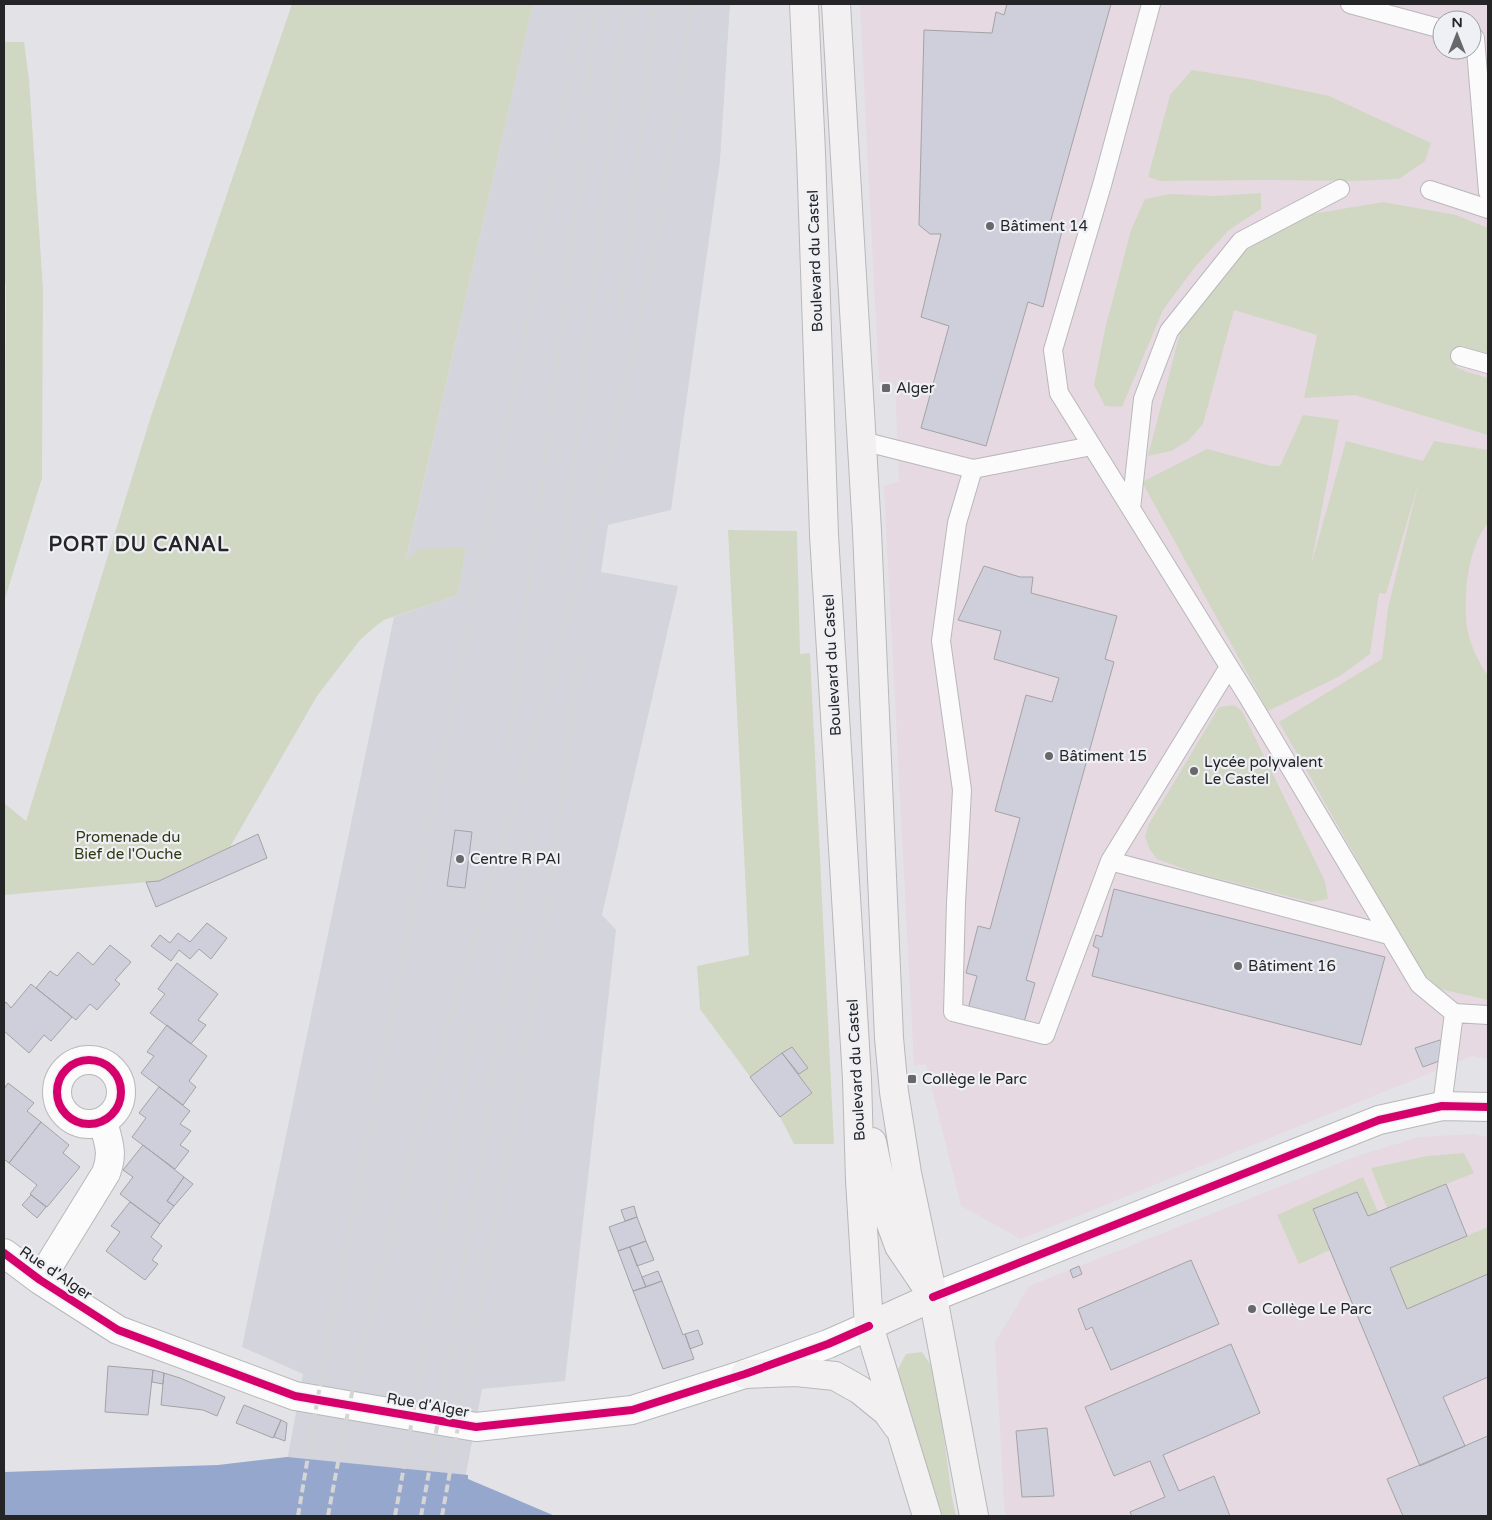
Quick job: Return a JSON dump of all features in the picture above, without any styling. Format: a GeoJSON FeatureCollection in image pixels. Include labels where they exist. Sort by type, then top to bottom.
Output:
{"type":"FeatureCollection","features":[{"type":"Feature","properties":{"kind":"main road","name":"Boulevard du Castel"},"geometry":{"type":"LineString","coordinates":[[804,4],[811,143],[824,535],[857,1079],[860,1180],[869,1326],[927,1516]]}},
{"type":"Feature","properties":{"kind":"main road"},"geometry":{"type":"LineString","coordinates":[[836,4],[868,541],[889,1038],[894,1092],[907,1173],[933,1297],[974,1516]]}},
{"type":"Feature","properties":{"kind":"main road"},"geometry":{"type":"LineString","coordinates":[[857,1079],[887,1212],[899,1246],[933,1297]]}},
{"type":"Feature","properties":{"kind":"main road"},"geometry":{"type":"LineString","coordinates":[[869,1326],[933,1297]]}},
{"type":"Feature","properties":{"kind":"main road"},"geometry":{"type":"LineString","coordinates":[[744,1374],[796,1372],[835,1376],[860,1390],[887,1412],[900,1429]]}},
{"type":"Feature","properties":{"kind":"street"},"geometry":{"type":"LineString","coordinates":[[933,1297],[1379,1120],[1442,1106],[1488,1107]]}},
{"type":"Feature","properties":{"kind":"street"},"geometry":{"type":"LineString","coordinates":[[40,1280],[106,1173],[111,1160],[103,1121]]}},
{"type":"Feature","properties":{"kind":"street","name":"Rue d'Alger"},"geometry":{"type":"LineString","coordinates":[[4,1253],[40,1280],[118,1330],[295,1396],[476,1427],[632,1410],[744,1374],[828,1344],[869,1326]]}},
{"type":"Feature","properties":{"kind":"lane"},"geometry":{"type":"LineString","coordinates":[[1151,4],[1102,185],[1053,350],[1059,393],[1229,667],[1418,984],[1454,1013],[1488,1015]]}},
{"type":"Feature","properties":{"kind":"lane"},"geometry":{"type":"LineString","coordinates":[[1350,4],[1432,26]]}},
{"type":"Feature","properties":{"kind":"lane"},"geometry":{"type":"LineString","coordinates":[[1479,60],[1488,192]]}},
{"type":"Feature","properties":{"kind":"lane"},"geometry":{"type":"LineString","coordinates":[[1131,509],[1143,399],[1169,331],[1241,241],[1340,189]]}},
{"type":"Feature","properties":{"kind":"lane"},"geometry":{"type":"LineString","coordinates":[[1430,190],[1488,209]]}},
{"type":"Feature","properties":{"kind":"lane"},"geometry":{"type":"LineString","coordinates":[[1460,356],[1488,364]]}},
{"type":"Feature","properties":{"kind":"lane"},"geometry":{"type":"LineString","coordinates":[[862,441],[973,469],[1092,446]]}},
{"type":"Feature","properties":{"kind":"lane"},"geometry":{"type":"LineString","coordinates":[[973,469],[957,523],[941,641],[962,790],[953,1012],[1045,1035],[1110,861],[1229,667]]}},
{"type":"Feature","properties":{"kind":"lane"},"geometry":{"type":"LineString","coordinates":[[1110,861],[1389,935]]}},
{"type":"Feature","properties":{"kind":"lane"},"geometry":{"type":"LineString","coordinates":[[1442,1106],[1454,1013]]}},
{"type":"Feature","properties":{"kind":"shaded area"},"geometry":{"type":"Polygon","coordinates":[[[533,4],[730,4],[720,161],[671,510],[608,525],[601,572],[678,586],[602,915],[616,930],[565,1381],[482,1389],[458,1516],[277,1516],[303,1374],[242,1347],[394,617],[458,595],[466,547],[406,560],[533,4]]]}},
{"type":"Feature","properties":{"kind":"shaded area","name":"Lycée polyvalent Le Castel"},"geometry":{"type":"Polygon","coordinates":[[[860,4],[1488,4],[1488,1059],[1472,1056],[1021,1239],[961,1206],[926,1064],[914,1066],[884,486],[899,481],[895,386],[879,381],[860,4]]]}},
{"type":"Feature","properties":{"kind":"shaded area","name":"Collège Le Parc"},"geometry":{"type":"Polygon","coordinates":[[[1473,1134],[1488,1137],[1488,1516],[1005,1516],[995,1342],[1029,1286],[1360,1155],[1419,1137],[1473,1134]]]}},
{"type":"Feature","properties":{"kind":"green space","name":"Promenade du Bief de l'Ouche"},"geometry":{"type":"Polygon","coordinates":[[[292,4],[533,4],[406,559],[420,549],[466,547],[458,595],[384,620],[360,640],[317,696],[230,847],[159,881],[4,895],[4,803],[26,821],[151,416],[292,4]]]}},
{"type":"Feature","properties":{"kind":"green space"},"geometry":{"type":"Polygon","coordinates":[[[4,42],[24,42],[29,79],[43,289],[42,478],[4,602],[6,286],[4,275],[4,42]]]}},
{"type":"Feature","properties":{"kind":"green space"},"geometry":{"type":"Polygon","coordinates":[[[1192,70],[1248,79],[1329,96],[1431,143],[1425,161],[1399,179],[1353,181],[1160,181],[1148,177],[1170,95],[1192,70]]]}},
{"type":"Feature","properties":{"kind":"green space"},"geometry":{"type":"Polygon","coordinates":[[[1261,193],[1261,209],[1229,230],[1195,267],[1163,310],[1122,407],[1105,406],[1094,385],[1105,329],[1131,230],[1145,199],[1170,194],[1215,196],[1261,193]]]}},
{"type":"Feature","properties":{"kind":"green space"},"geometry":{"type":"Polygon","coordinates":[[[1383,202],[1456,215],[1488,228],[1488,357],[1460,356],[1456,367],[1488,378],[1488,435],[1355,395],[1304,398],[1317,335],[1234,310],[1203,424],[1188,441],[1171,451],[1148,456],[1181,329],[1221,275],[1253,244],[1312,214],[1383,202]]]}},
{"type":"Feature","properties":{"kind":"green space"},"geometry":{"type":"Polygon","coordinates":[[[1303,415],[1339,420],[1311,565],[1346,441],[1423,461],[1434,441],[1488,450],[1488,523],[1481,533],[1472,558],[1467,587],[1466,615],[1472,646],[1488,676],[1488,1000],[1440,989],[1415,966],[1388,914],[1279,722],[1382,659],[1388,608],[1419,481],[1386,594],[1379,593],[1370,654],[1340,676],[1268,711],[1142,482],[1207,449],[1271,466],[1280,466],[1303,415]]]}},
{"type":"Feature","properties":{"kind":"green space"},"geometry":{"type":"Polygon","coordinates":[[[728,530],[797,531],[800,654],[810,653],[834,1144],[794,1144],[780,1117],[700,1009],[697,966],[749,955],[728,530]]]}},
{"type":"Feature","properties":{"kind":"green space"},"geometry":{"type":"Polygon","coordinates":[[[1234,705],[1242,711],[1325,881],[1328,899],[1311,902],[1192,872],[1157,859],[1150,850],[1145,837],[1149,824],[1219,707],[1234,705]]]}},
{"type":"Feature","properties":{"kind":"green space"},"geometry":{"type":"Polygon","coordinates":[[[1464,1153],[1474,1173],[1387,1208],[1371,1168],[1427,1156],[1464,1153]]]}},
{"type":"Feature","properties":{"kind":"green space"},"geometry":{"type":"Polygon","coordinates":[[[1363,1177],[1378,1212],[1368,1216],[1356,1192],[1313,1209],[1330,1250],[1299,1264],[1277,1215],[1363,1177]]]}},
{"type":"Feature","properties":{"kind":"green space"},"geometry":{"type":"Polygon","coordinates":[[[1488,1227],[1488,1274],[1407,1309],[1390,1268],[1488,1227]]]}},
{"type":"Feature","properties":{"kind":"green space"},"geometry":{"type":"Polygon","coordinates":[[[922,1352],[935,1371],[956,1516],[943,1516],[908,1408],[898,1369],[906,1354],[922,1352]]]}},
{"type":"Feature","properties":{"kind":"water"},"geometry":{"type":"Polygon","coordinates":[[[287,1457],[468,1475],[468,1479],[555,1516],[4,1516],[4,1472],[218,1465],[287,1457]]]}},
{"type":"Feature","properties":{"kind":"building","name":"Bâtiment 14"},"geometry":{"type":"Polygon","coordinates":[[[1007,4],[1111,4],[1050,223],[1063,227],[1043,307],[1028,302],[986,446],[921,428],[949,326],[921,317],[941,234],[930,234],[919,225],[924,30],[992,33],[996,12],[1004,15],[1007,4]]]}},
{"type":"Feature","properties":{"kind":"building","name":"Bâtiment 15"},"geometry":{"type":"Polygon","coordinates":[[[984,566],[1020,577],[1033,577],[1031,593],[1117,616],[1105,659],[1114,662],[1026,980],[1035,983],[1023,1026],[968,1009],[977,976],[966,973],[978,926],[990,929],[1020,818],[995,811],[1026,695],[1052,702],[1059,678],[994,659],[1001,631],[958,620],[984,566]]]}},
{"type":"Feature","properties":{"kind":"building","name":"Centre R PAI"},"geometry":{"type":"Polygon","coordinates":[[[455,830],[472,832],[465,888],[447,886],[455,830]]]}},
{"type":"Feature","properties":{"kind":"building"},"geometry":{"type":"Polygon","coordinates":[[[258,834],[267,858],[156,907],[146,882],[159,881],[258,834]]]}},
{"type":"Feature","properties":{"kind":"building","name":"Bâtiment 16"},"geometry":{"type":"Polygon","coordinates":[[[1114,889],[1385,957],[1361,1045],[1092,976],[1099,949],[1093,946],[1096,935],[1102,937],[1114,889]]]}},
{"type":"Feature","properties":{"kind":"building"},"geometry":{"type":"Polygon","coordinates":[[[207,923],[227,938],[211,959],[199,949],[190,959],[179,950],[171,961],[151,946],[160,935],[170,943],[178,933],[190,942],[207,923]]]}},
{"type":"Feature","properties":{"kind":"building"},"geometry":{"type":"Polygon","coordinates":[[[110,945],[131,962],[115,980],[120,984],[97,1010],[90,1004],[76,1020],[36,988],[50,971],[57,976],[78,952],[93,965],[110,945]]]}},
{"type":"Feature","properties":{"kind":"building"},"geometry":{"type":"Polygon","coordinates":[[[177,963],[218,994],[198,1020],[206,1025],[191,1044],[150,1013],[165,994],[158,989],[177,963]]]}},
{"type":"Feature","properties":{"kind":"building"},"geometry":{"type":"Polygon","coordinates":[[[31,984],[72,1017],[51,1041],[44,1035],[29,1053],[4,1031],[4,1005],[6,1002],[11,1008],[31,984]]]}},
{"type":"Feature","properties":{"kind":"building"},"geometry":{"type":"Polygon","coordinates":[[[167,1025],[207,1056],[189,1081],[196,1087],[183,1105],[141,1073],[154,1056],[147,1052],[167,1025]]]}},
{"type":"Feature","properties":{"kind":"building"},"geometry":{"type":"Polygon","coordinates":[[[1440,1040],[1447,1058],[1423,1067],[1415,1048],[1440,1040]]]}},
{"type":"Feature","properties":{"kind":"building"},"geometry":{"type":"Polygon","coordinates":[[[792,1047],[808,1068],[799,1074],[782,1053],[792,1047]]]}},
{"type":"Feature","properties":{"kind":"building"},"geometry":{"type":"Polygon","coordinates":[[[782,1053],[812,1093],[780,1117],[750,1077],[782,1053]]]}},
{"type":"Feature","properties":{"kind":"building"},"geometry":{"type":"Polygon","coordinates":[[[8,1083],[34,1103],[27,1111],[41,1122],[9,1163],[4,1159],[4,1089],[8,1083]]]}},
{"type":"Feature","properties":{"kind":"building"},"geometry":{"type":"Polygon","coordinates":[[[159,1087],[190,1111],[180,1124],[191,1131],[180,1145],[189,1151],[175,1169],[132,1137],[146,1118],[139,1113],[159,1087]]]}},
{"type":"Feature","properties":{"kind":"building"},"geometry":{"type":"Polygon","coordinates":[[[41,1122],[69,1145],[63,1153],[80,1167],[47,1207],[30,1194],[37,1185],[9,1163],[41,1122]]]}},
{"type":"Feature","properties":{"kind":"building"},"geometry":{"type":"Polygon","coordinates":[[[143,1145],[184,1177],[167,1201],[174,1206],[160,1224],[120,1194],[133,1177],[123,1170],[143,1145]]]}},
{"type":"Feature","properties":{"kind":"building"},"geometry":{"type":"Polygon","coordinates":[[[184,1177],[193,1184],[174,1206],[167,1201],[184,1177]]]}},
{"type":"Feature","properties":{"kind":"building"},"geometry":{"type":"Polygon","coordinates":[[[1446,1184],[1467,1236],[1390,1268],[1407,1309],[1488,1274],[1488,1377],[1443,1397],[1465,1446],[1420,1466],[1313,1209],[1357,1192],[1368,1216],[1446,1184]]]}},
{"type":"Feature","properties":{"kind":"building"},"geometry":{"type":"Polygon","coordinates":[[[31,1195],[46,1207],[37,1218],[22,1205],[31,1195]]]}},
{"type":"Feature","properties":{"kind":"building"},"geometry":{"type":"Polygon","coordinates":[[[130,1202],[160,1224],[151,1237],[162,1246],[152,1260],[158,1264],[145,1280],[106,1251],[120,1232],[111,1226],[130,1202]]]}},
{"type":"Feature","properties":{"kind":"building"},"geometry":{"type":"Polygon","coordinates":[[[634,1206],[637,1217],[625,1221],[621,1210],[634,1206]]]}},
{"type":"Feature","properties":{"kind":"building"},"geometry":{"type":"Polygon","coordinates":[[[637,1217],[646,1241],[618,1251],[609,1227],[637,1217]]]}},
{"type":"Feature","properties":{"kind":"building"},"geometry":{"type":"Polygon","coordinates":[[[646,1241],[654,1260],[637,1266],[630,1247],[646,1241]]]}},
{"type":"Feature","properties":{"kind":"building"},"geometry":{"type":"Polygon","coordinates":[[[630,1247],[646,1287],[633,1291],[618,1251],[630,1247]]]}},
{"type":"Feature","properties":{"kind":"building"},"geometry":{"type":"Polygon","coordinates":[[[1191,1260],[1219,1324],[1111,1370],[1092,1327],[1086,1330],[1078,1309],[1191,1260]]]}},
{"type":"Feature","properties":{"kind":"building"},"geometry":{"type":"Polygon","coordinates":[[[1079,1266],[1082,1274],[1073,1278],[1070,1270],[1079,1266]]]}},
{"type":"Feature","properties":{"kind":"building"},"geometry":{"type":"Polygon","coordinates":[[[658,1271],[662,1281],[646,1287],[642,1277],[658,1271]]]}},
{"type":"Feature","properties":{"kind":"building"},"geometry":{"type":"Polygon","coordinates":[[[662,1281],[694,1359],[663,1369],[633,1291],[662,1281]]]}},
{"type":"Feature","properties":{"kind":"building"},"geometry":{"type":"Polygon","coordinates":[[[698,1330],[703,1344],[690,1349],[685,1334],[698,1330]]]}},
{"type":"Feature","properties":{"kind":"building"},"geometry":{"type":"Polygon","coordinates":[[[1231,1344],[1260,1413],[1163,1455],[1179,1491],[1214,1476],[1230,1516],[1132,1516],[1130,1512],[1165,1497],[1150,1461],[1114,1476],[1085,1407],[1231,1344]]]}},
{"type":"Feature","properties":{"kind":"building"},"geometry":{"type":"Polygon","coordinates":[[[108,1366],[153,1370],[148,1415],[105,1412],[108,1366]]]}},
{"type":"Feature","properties":{"kind":"building"},"geometry":{"type":"Polygon","coordinates":[[[153,1370],[164,1373],[163,1384],[152,1382],[153,1370]]]}},
{"type":"Feature","properties":{"kind":"building"},"geometry":{"type":"Polygon","coordinates":[[[164,1373],[225,1397],[217,1416],[203,1410],[161,1405],[164,1373]]]}},
{"type":"Feature","properties":{"kind":"building"},"geometry":{"type":"Polygon","coordinates":[[[244,1405],[281,1420],[273,1438],[236,1423],[244,1405]]]}},
{"type":"Feature","properties":{"kind":"building"},"geometry":{"type":"Polygon","coordinates":[[[281,1420],[287,1423],[285,1441],[274,1437],[281,1420]]]}},
{"type":"Feature","properties":{"kind":"building"},"geometry":{"type":"Polygon","coordinates":[[[1047,1428],[1054,1496],[1022,1497],[1016,1431],[1047,1428]]]}},
{"type":"Feature","properties":{"kind":"building"},"geometry":{"type":"Polygon","coordinates":[[[1488,1436],[1488,1516],[1403,1516],[1387,1479],[1488,1436]]]}},
{"type":"Feature","properties":{"kind":"railway"},"geometry":{"type":"LineString","coordinates":[[298,1516],[324,1361],[519,365],[581,4]]}},
{"type":"Feature","properties":{"kind":"railway"},"geometry":{"type":"LineString","coordinates":[[508,750],[567,285],[595,4]]}},
{"type":"Feature","properties":{"kind":"railway"},"geometry":{"type":"LineString","coordinates":[[562,571],[625,4]]}},
{"type":"Feature","properties":{"kind":"railway"},"geometry":{"type":"LineString","coordinates":[[617,326],[628,250],[655,4]]}},
{"type":"Feature","properties":{"kind":"railway"},"geometry":{"type":"LineString","coordinates":[[328,1516],[360,1355],[396,1214],[547,690],[586,547],[613,437],[638,326],[659,215],[692,4]]}},
{"type":"Feature","properties":{"kind":"railway"},"geometry":{"type":"LineString","coordinates":[[442,1516],[518,1093],[555,851],[580,646]]}},
{"type":"Feature","properties":{"kind":"railway"},"geometry":{"type":"LineString","coordinates":[[421,1516],[465,1259],[530,827]]}},
{"type":"Feature","properties":{"kind":"railway"},"geometry":{"type":"LineString","coordinates":[[395,1516],[436,1270],[472,1023]]}},
{"type":"Feature","properties":{"kind":"cycle path"},"geometry":{"type":"LineString","coordinates":[[89,1060],[107,1065],[112,1069],[116,1074],[121,1092],[116,1110],[112,1115],[107,1119],[89,1124],[71,1119],[66,1115],[62,1110],[57,1092],[62,1074],[66,1069],[71,1065],[89,1060]]}},
{"type":"Feature","properties":{"kind":"cycle path"},"geometry":{"type":"LineString","coordinates":[[933,1297],[1379,1120],[1442,1106],[1488,1107]]}},
{"type":"Feature","properties":{"kind":"cycle path"},"geometry":{"type":"LineString","coordinates":[[4,1253],[40,1280],[118,1330],[295,1396],[476,1427],[632,1410],[745,1374],[828,1344],[869,1326]]}},
{"type":"Feature","properties":{"kind":"place","name":"Bâtiment 14"},"geometry":{"type":"Point","coordinates":[990,226]}},
{"type":"Feature","properties":{"kind":"place","name":"Alger"},"geometry":{"type":"Point","coordinates":[886,388]}},
{"type":"Feature","properties":{"kind":"place","name":"Bâtiment 15"},"geometry":{"type":"Point","coordinates":[1049,756]}},
{"type":"Feature","properties":{"kind":"place","name":"Lycée polyvalent Le Castel"},"geometry":{"type":"Point","coordinates":[1194,771]}},
{"type":"Feature","properties":{"kind":"place","name":"Centre R PAI"},"geometry":{"type":"Point","coordinates":[460,859]}},
{"type":"Feature","properties":{"kind":"place","name":"Bâtiment 16"},"geometry":{"type":"Point","coordinates":[1238,966]}},
{"type":"Feature","properties":{"kind":"place","name":"Collège le Parc"},"geometry":{"type":"Point","coordinates":[912,1079]}},
{"type":"Feature","properties":{"kind":"place","name":"Collège Le Parc"},"geometry":{"type":"Point","coordinates":[1252,1309]}},
{"type":"Feature","properties":{"kind":"district","name":"PORT DU CANAL"},"geometry":{"type":"Point","coordinates":[139,544]}}]}
